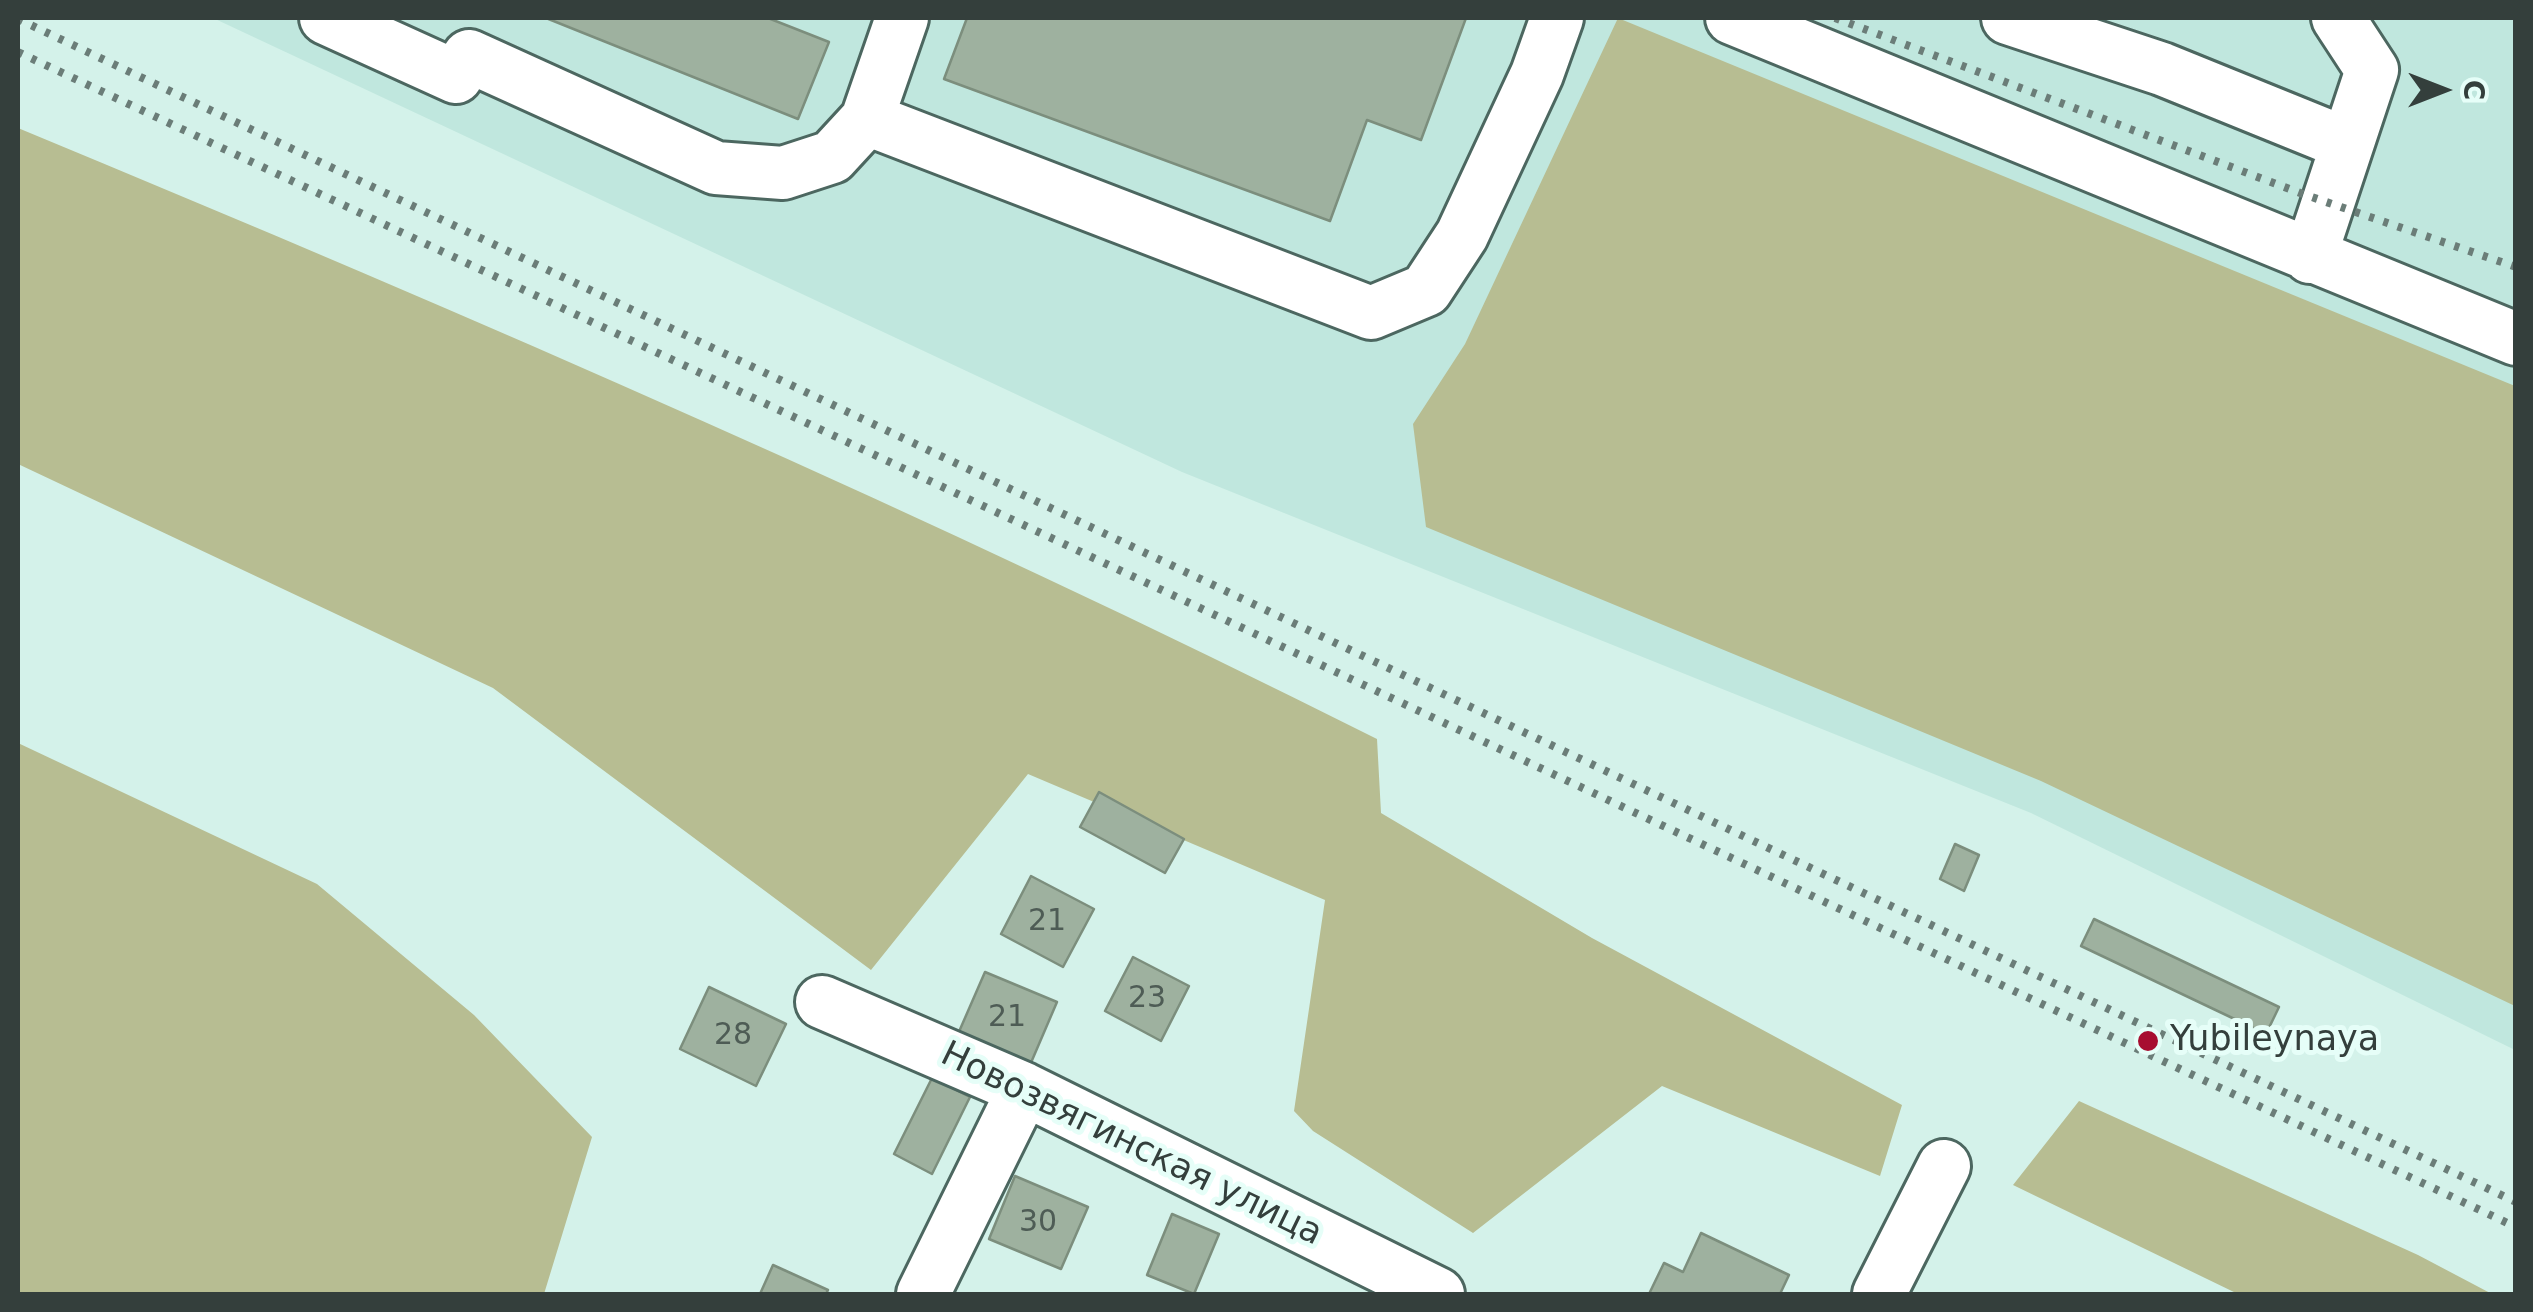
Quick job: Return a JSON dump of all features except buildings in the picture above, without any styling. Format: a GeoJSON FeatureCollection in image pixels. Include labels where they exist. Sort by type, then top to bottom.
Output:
{"type":"FeatureCollection","features":[{"type":"Feature","properties":{"kind":"street"},"geometry":{"type":"LineString","coordinates":[[326,18],[456,77],[469,56],[716,168],[783,173],[832,158],[867,119],[902,18]]}},
{"type":"Feature","properties":{"kind":"street"},"geometry":{"type":"LineString","coordinates":[[867,119],[1371,313],[1426,290],[1462,235],[1537,74],[1558,18]]}},
{"type":"Feature","properties":{"kind":"street"},"geometry":{"type":"LineString","coordinates":[[1732,18],[2516,338]]}},
{"type":"Feature","properties":{"kind":"street"},"geometry":{"type":"LineString","coordinates":[[2008,18],[2162,69],[2347,144]]}},
{"type":"Feature","properties":{"kind":"street"},"geometry":{"type":"LineString","coordinates":[[2073,18],[2162,69]]}},
{"type":"Feature","properties":{"kind":"street"},"geometry":{"type":"LineString","coordinates":[[2310,257],[2372,70],[2338,18]]}},
{"type":"Feature","properties":{"kind":"street","name":"Новозвягинская улица"},"geometry":{"type":"LineString","coordinates":[[822,1002],[1024,1089],[1438,1294]]}},
{"type":"Feature","properties":{"kind":"street"},"geometry":{"type":"LineString","coordinates":[[922,1294],[1024,1089]]}},
{"type":"Feature","properties":{"kind":"street"},"geometry":{"type":"LineString","coordinates":[[1878,1294],[1944,1166]]}},
{"type":"Feature","properties":{"kind":"shaded area"},"geometry":{"type":"Polygon","coordinates":[[[213,18],[2515,18],[2515,1050],[2031,813],[1182,472],[213,18]]]}},
{"type":"Feature","properties":{"kind":"green space"},"geometry":{"type":"Polygon","coordinates":[[[1618,18],[2515,386],[2515,1006],[2041,781],[1426,527],[1413,424],[1465,344],[1618,18]]]}},
{"type":"Feature","properties":{"kind":"green space"},"geometry":{"type":"Polygon","coordinates":[[[18,128],[703,421],[1042,576],[1377,739],[1381,813],[1592,938],[1902,1105],[1880,1176],[1662,1086],[1473,1233],[1313,1131],[1294,1111],[1325,900],[1028,774],[871,970],[493,688],[18,464],[18,128]]]}},
{"type":"Feature","properties":{"kind":"green space"},"geometry":{"type":"Polygon","coordinates":[[[18,743],[317,884],[474,1015],[592,1137],[544,1294],[18,1294],[18,743]]]}},
{"type":"Feature","properties":{"kind":"green space"},"geometry":{"type":"Polygon","coordinates":[[[2079,1101],[2418,1255],[2492,1294],[2238,1294],[2013,1185],[2079,1101]]]}},
{"type":"Feature","properties":{"kind":"railway"},"geometry":{"type":"LineString","coordinates":[[1835,18],[2303,194],[2516,267]]}},
{"type":"Feature","properties":{"kind":"railway"},"geometry":{"type":"LineString","coordinates":[[18,19],[2516,1202]]}},
{"type":"Feature","properties":{"kind":"railway"},"geometry":{"type":"LineString","coordinates":[[18,52],[2516,1227]]}},
{"type":"Feature","properties":{"kind":"place","name":"Yubileynaya"},"geometry":{"type":"Point","coordinates":[2148,1041]}}]}
